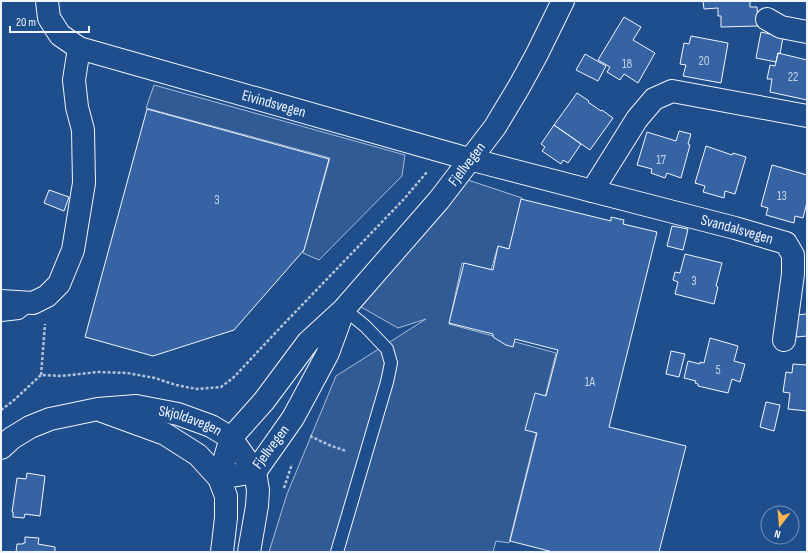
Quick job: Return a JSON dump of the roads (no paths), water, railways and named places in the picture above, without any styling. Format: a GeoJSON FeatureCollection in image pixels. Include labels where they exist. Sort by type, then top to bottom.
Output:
{"type":"FeatureCollection","features":[{"type":"Feature","properties":{"kind":"street","name":"Eivindsvegen"},"geometry":{"type":"LineString","coordinates":[[47,1],[49,18],[60,35],[79,48],[469,159]]}},
{"type":"Feature","properties":{"kind":"street","name":"Fjellvegen"},"geometry":{"type":"LineString","coordinates":[[344,310],[328,353],[293,418],[255,472],[220,478],[231,438],[264,401],[308,342],[344,310],[438,200],[495,127],[537,54],[563,1]]}},
{"type":"Feature","properties":{"kind":"street"},"geometry":{"type":"LineString","coordinates":[[767,19],[780,27],[807,32]]}},
{"type":"Feature","properties":{"kind":"street"},"geometry":{"type":"LineString","coordinates":[[1,301],[40,299],[59,284],[73,250],[84,183],[83,130],[76,107],[74,80],[79,48]]}},
{"type":"Feature","properties":{"kind":"street"},"geometry":{"type":"LineString","coordinates":[[592,191],[637,119],[654,99],[672,91],[807,116]]}},
{"type":"Feature","properties":{"kind":"street","name":"Svandalsvegen"},"geometry":{"type":"LineString","coordinates":[[469,159],[735,228],[786,243],[793,255],[793,274],[784,340]]}},
{"type":"Feature","properties":{"kind":"street","name":"Skjoldavegen"},"geometry":{"type":"LineString","coordinates":[[1,448],[12,438],[30,427],[50,419],[98,409],[136,406],[178,414],[211,426],[231,438],[255,472],[258,490],[257,506],[249,552]]}},
{"type":"Feature","properties":{"kind":"street","name":"Skjoldavegen"},"geometry":{"type":"LineString","coordinates":[[98,409],[165,434],[198,455],[220,478],[226,496],[226,518],[222,552]]}},
{"type":"Feature","properties":{"kind":"lane"},"geometry":{"type":"LineString","coordinates":[[1,315],[19,313],[40,299]]}},
{"type":"Feature","properties":{"kind":"lane"},"geometry":{"type":"LineString","coordinates":[[337,552],[387,382],[391,363],[387,349],[365,326],[344,310]]}}]}
